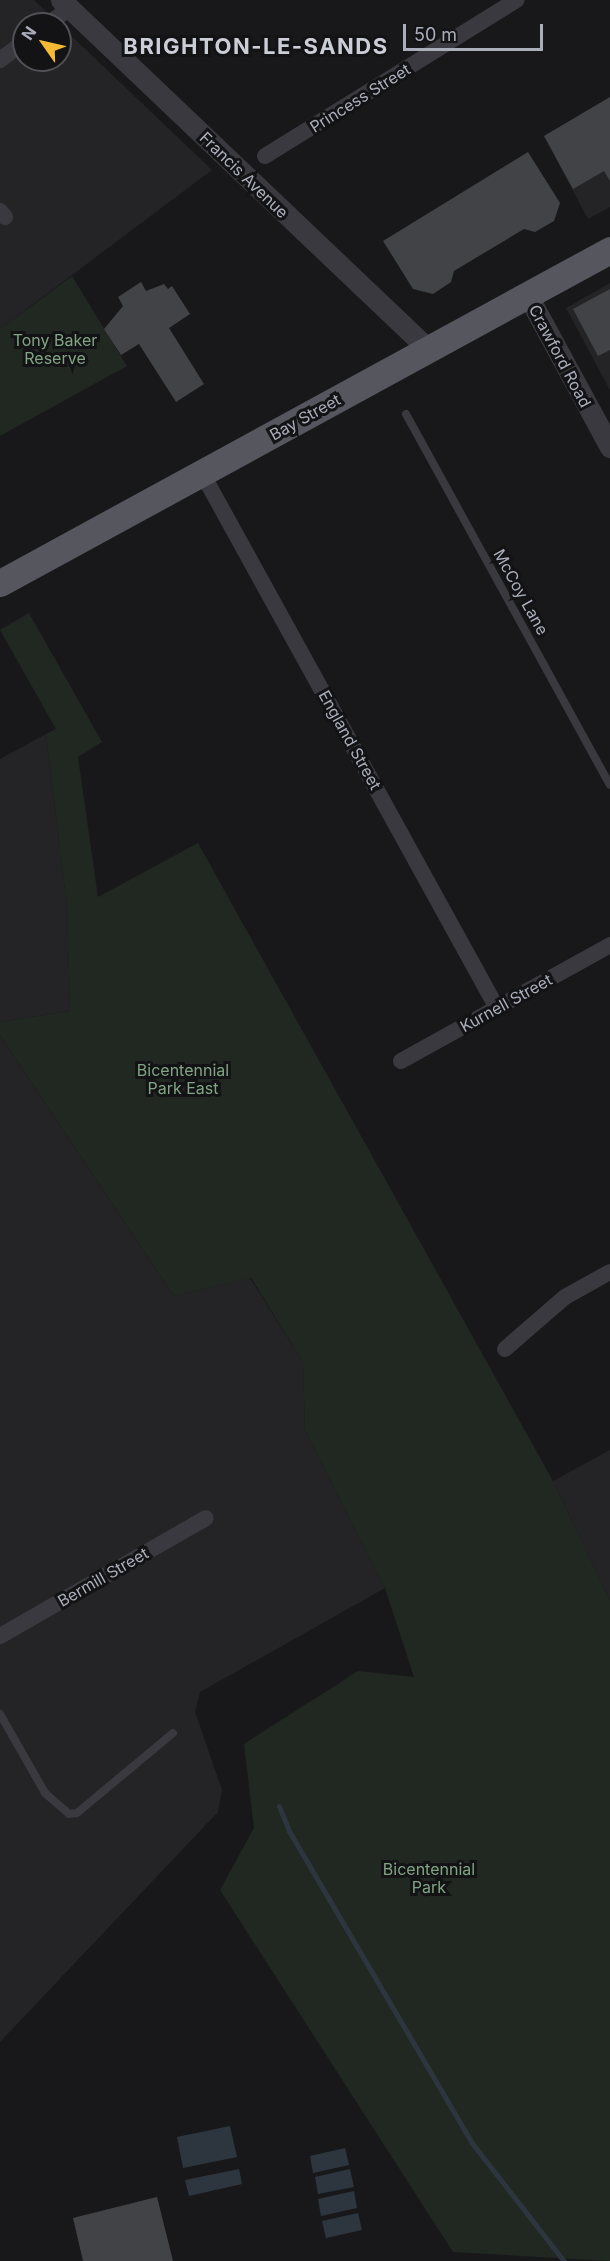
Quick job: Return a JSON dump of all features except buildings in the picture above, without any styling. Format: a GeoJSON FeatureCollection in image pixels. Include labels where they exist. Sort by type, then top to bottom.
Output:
{"type":"FeatureCollection","features":[{"type":"Feature","properties":{"kind":"main road","name":"Bay Street"},"geometry":{"type":"LineString","coordinates":[[0,583],[610,250]]}},
{"type":"Feature","properties":{"kind":"street","name":"Princess Street"},"geometry":{"type":"LineString","coordinates":[[265,156],[517,0]]}},
{"type":"Feature","properties":{"kind":"street","name":"Francis Avenue"},"geometry":{"type":"LineString","coordinates":[[65,4],[428,349]]}},
{"type":"Feature","properties":{"kind":"street","name":"Crawford Road"},"geometry":{"type":"LineString","coordinates":[[528,296],[610,447]]}},
{"type":"Feature","properties":{"kind":"street","name":"England Street"},"geometry":{"type":"LineString","coordinates":[[202,473],[497,1008]]}},
{"type":"Feature","properties":{"kind":"street","name":"Kurnell Street"},"geometry":{"type":"LineString","coordinates":[[401,1060],[610,945]]}},
{"type":"Feature","properties":{"kind":"street"},"geometry":{"type":"LineString","coordinates":[[505,1349],[565,1297],[610,1272]]}},
{"type":"Feature","properties":{"kind":"street","name":"Bermill Street"},"geometry":{"type":"LineString","coordinates":[[0,1636],[206,1518]]}},
{"type":"Feature","properties":{"kind":"lane","name":"McCoy Lane"},"geometry":{"type":"LineString","coordinates":[[406,414],[610,785]]}},
{"type":"Feature","properties":{"kind":"lane"},"geometry":{"type":"LineString","coordinates":[[0,1714],[45,1793],[69,1814],[77,1813],[173,1733]]}},
{"type":"Feature","properties":{"kind":"shaded area"},"geometry":{"type":"Polygon","coordinates":[[[0,0],[34,0],[46,12],[12,12],[12,72],[72,72],[72,36],[212,170],[0,329],[0,0]]]}},
{"type":"Feature","properties":{"kind":"shaded area"},"geometry":{"type":"Polygon","coordinates":[[[610,97],[610,207],[588,219],[544,136],[610,97]]]}},
{"type":"Feature","properties":{"kind":"shaded area"},"geometry":{"type":"Polygon","coordinates":[[[610,283],[610,390],[566,308],[610,283]]]}},
{"type":"Feature","properties":{"kind":"shaded area"},"geometry":{"type":"Polygon","coordinates":[[[46,734],[67,907],[70,1011],[0,1022],[0,759],[46,734]]]}},
{"type":"Feature","properties":{"kind":"shaded area"},"geometry":{"type":"Polygon","coordinates":[[[0,1035],[174,1296],[250,1278],[303,1362],[305,1430],[385,1588],[200,1692],[195,1712],[222,1790],[218,1812],[0,2042],[0,1035]]]}},
{"type":"Feature","properties":{"kind":"shaded area"},"geometry":{"type":"Polygon","coordinates":[[[610,1450],[610,1600],[553,1481],[610,1450]]]}},
{"type":"Feature","properties":{"kind":"shaded area"},"geometry":{"type":"Polygon","coordinates":[[[230,2126],[237,2157],[183,2168],[177,2137],[230,2126]]]}},
{"type":"Feature","properties":{"kind":"shaded area"},"geometry":{"type":"Polygon","coordinates":[[[345,2148],[349,2165],[313,2173],[310,2156],[345,2148]]]}},
{"type":"Feature","properties":{"kind":"shaded area"},"geometry":{"type":"Polygon","coordinates":[[[239,2169],[242,2184],[189,2196],[185,2180],[239,2169]]]}},
{"type":"Feature","properties":{"kind":"shaded area"},"geometry":{"type":"Polygon","coordinates":[[[350,2169],[354,2187],[318,2194],[315,2177],[350,2169]]]}},
{"type":"Feature","properties":{"kind":"shaded area"},"geometry":{"type":"Polygon","coordinates":[[[354,2191],[357,2208],[321,2216],[318,2199],[354,2191]]]}},
{"type":"Feature","properties":{"kind":"shaded area"},"geometry":{"type":"Polygon","coordinates":[[[358,2213],[362,2230],[326,2238],[322,2221],[358,2213]]]}},
{"type":"Feature","properties":{"kind":"green space","name":"Tony Baker Reserve"},"geometry":{"type":"Polygon","coordinates":[[[72,276],[127,366],[0,436],[0,329],[72,276]]]}},
{"type":"Feature","properties":{"kind":"green space"},"geometry":{"type":"Polygon","coordinates":[[[29,613],[102,742],[78,757],[98,897],[198,843],[553,1481],[610,1600],[610,2261],[453,2252],[220,1890],[254,1828],[244,1744],[358,1671],[414,1677],[385,1588],[305,1430],[303,1362],[251,1278],[174,1296],[0,1035],[0,1022],[70,1011],[67,907],[46,734],[56,729],[0,630],[29,613]]]}},
{"type":"Feature","properties":{"kind":"waterway"},"geometry":{"type":"LineString","coordinates":[[279,1806],[289,1831],[472,2143],[564,2261]]}},
{"type":"Feature","properties":{"kind":"district","name":"BRIGHTON-LE-SANDS"},"geometry":{"type":"Point","coordinates":[256,47]}},
{"type":"Feature","properties":{"kind":"park label","name":"Bicentennial Park East"},"geometry":{"type":"Point","coordinates":[183,1079]}},
{"type":"Feature","properties":{"kind":"park label","name":"Bicentennial Park"},"geometry":{"type":"Point","coordinates":[429,1878]}}]}
